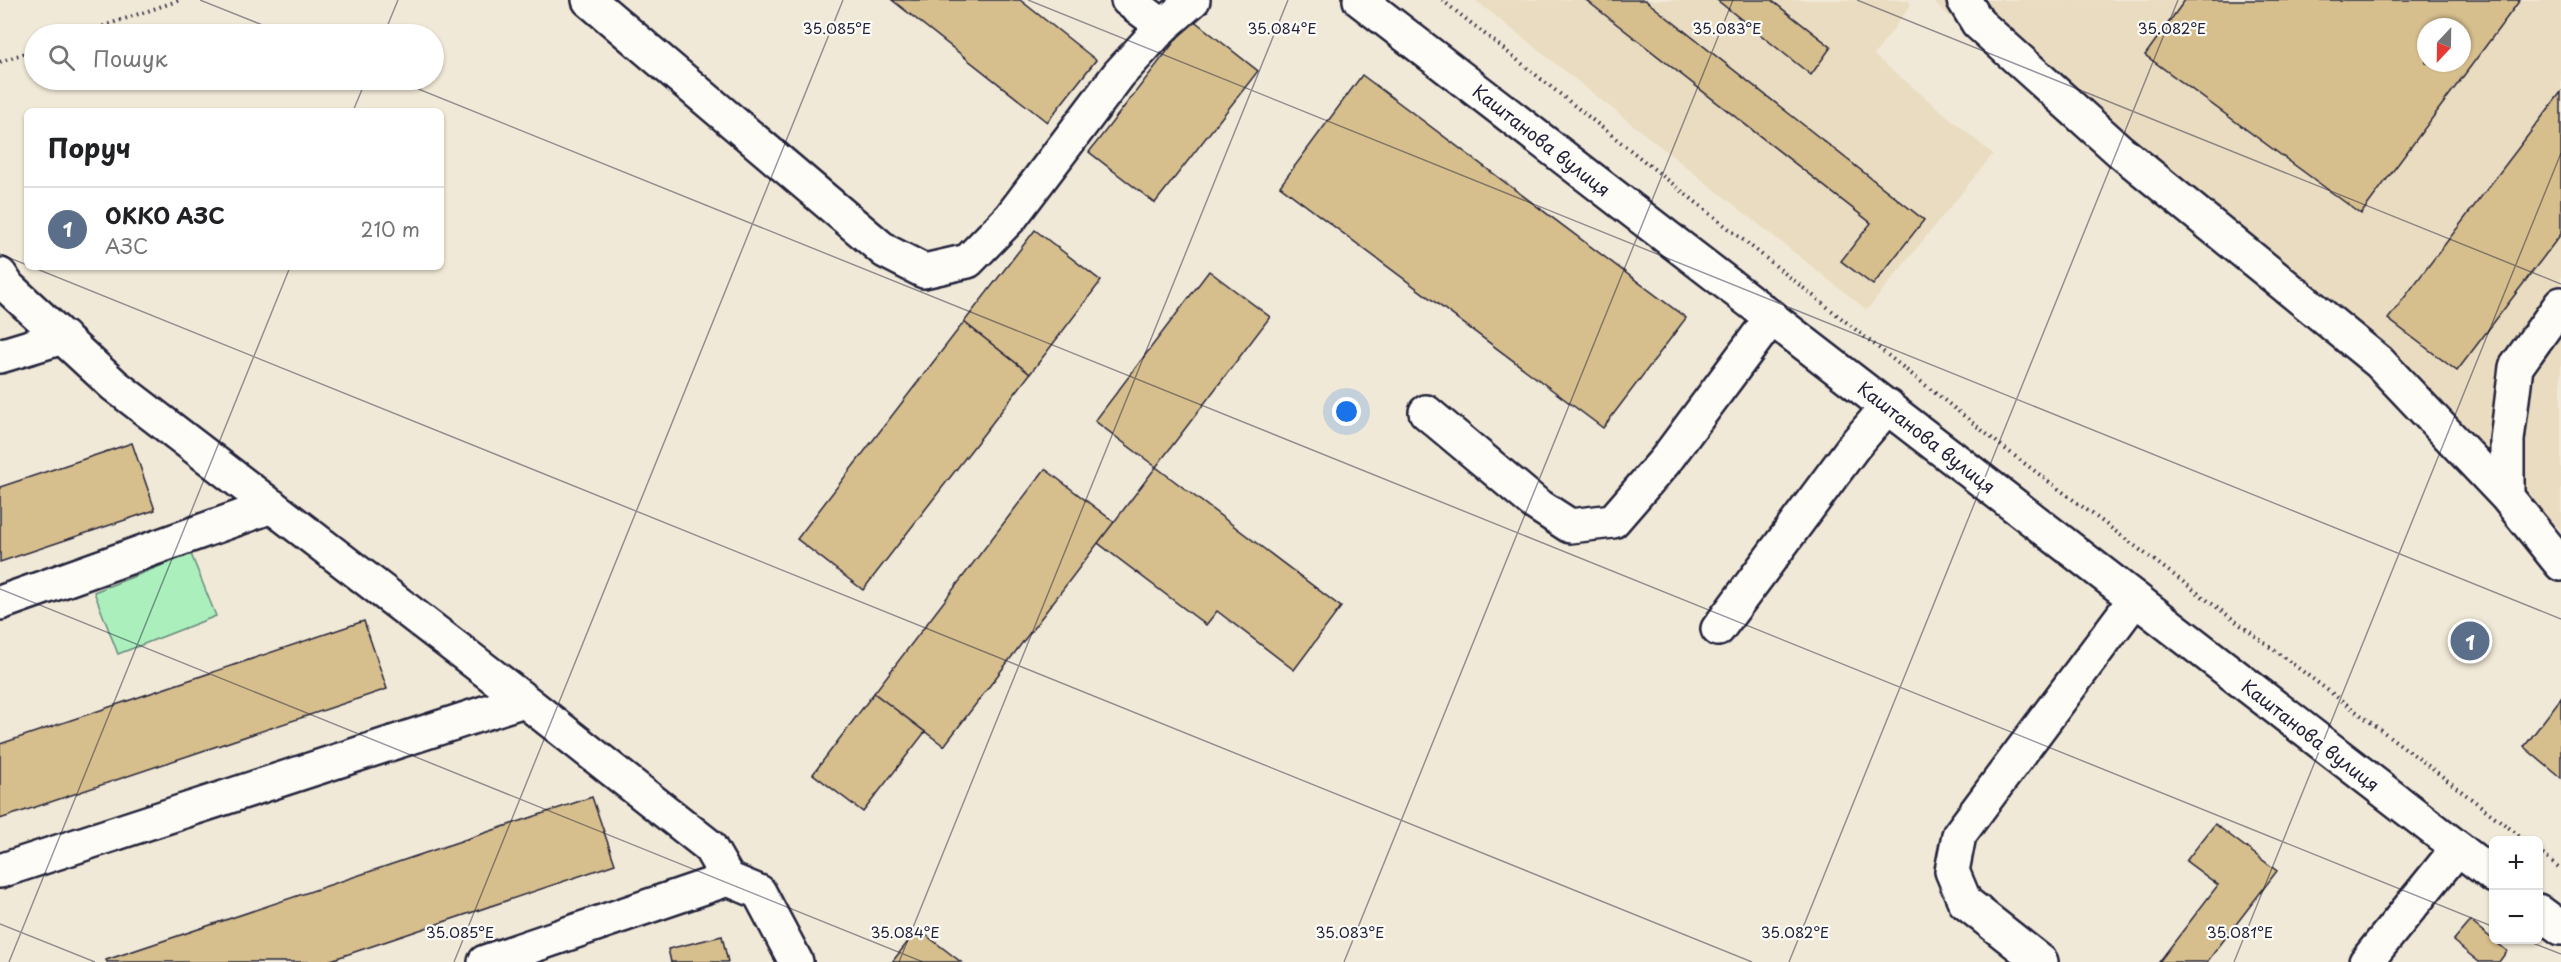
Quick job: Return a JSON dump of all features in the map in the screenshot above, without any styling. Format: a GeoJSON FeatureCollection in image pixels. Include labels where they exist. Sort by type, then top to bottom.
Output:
{"type":"FeatureCollection","features":[{"type":"Feature","properties":{"kind":"street"},"geometry":{"type":"LineString","coordinates":[[589,0],[885,251],[924,272],[968,261],[1011,217],[1119,74],[1163,26],[1193,0]]}},
{"type":"Feature","properties":{"kind":"street"},"geometry":{"type":"LineString","coordinates":[[1128,0],[1163,26]]}},
{"type":"Feature","properties":{"kind":"street","name":"Каштанова вулиця"},"geometry":{"type":"LineString","coordinates":[[1360,0],[2489,873]]}},
{"type":"Feature","properties":{"kind":"street"},"geometry":{"type":"LineString","coordinates":[[1965,0],[1978,23],[2120,151],[2379,362],[2507,497],[2561,564]]}},
{"type":"Feature","properties":{"kind":"street"},"geometry":{"type":"LineString","coordinates":[[0,275],[8,287],[114,386],[524,700],[709,846],[728,879],[759,892],[796,962]]}},
{"type":"Feature","properties":{"kind":"street"},"geometry":{"type":"LineString","coordinates":[[2507,497],[2507,440],[2516,367],[2561,304]]}},
{"type":"Feature","properties":{"kind":"street"},"geometry":{"type":"LineString","coordinates":[[1426,412],[1536,504],[1570,525],[1613,521],[1665,461],[1772,317]]}},
{"type":"Feature","properties":{"kind":"street"},"geometry":{"type":"LineString","coordinates":[[0,356],[63,337]]}},
{"type":"Feature","properties":{"kind":"street"},"geometry":{"type":"LineString","coordinates":[[1718,630],[1854,446],[1888,406]]}},
{"type":"Feature","properties":{"kind":"street"},"geometry":{"type":"LineString","coordinates":[[0,603],[272,506]]}},
{"type":"Feature","properties":{"kind":"street"},"geometry":{"type":"LineString","coordinates":[[2041,962],[1965,902],[1952,871],[1959,835],[2135,599]]}},
{"type":"Feature","properties":{"kind":"street"},"geometry":{"type":"LineString","coordinates":[[0,871],[524,700]]}},
{"type":"Feature","properties":{"kind":"street"},"geometry":{"type":"LineString","coordinates":[[2366,962],[2458,848]]}},
{"type":"Feature","properties":{"kind":"street"},"geometry":{"type":"LineString","coordinates":[[486,962],[728,879]]}},
{"type":"Feature","properties":{"kind":"street"},"geometry":{"type":"LineString","coordinates":[[2543,914],[2561,928]]}},
{"type":"Feature","properties":{"kind":"path"},"geometry":{"type":"LineString","coordinates":[[109,24],[180,0]]}},
{"type":"Feature","properties":{"kind":"path"},"geometry":{"type":"LineString","coordinates":[[1442,0],[2008,451],[2520,836]]}},
{"type":"Feature","properties":{"kind":"path"},"geometry":{"type":"LineString","coordinates":[[0,62],[24,54]]}},
{"type":"Feature","properties":{"kind":"path"},"geometry":{"type":"LineString","coordinates":[[2543,855],[2561,868]]}},
{"type":"Feature","properties":{"kind":"shaded area"},"geometry":{"type":"Polygon","coordinates":[[[1475,0],[1908,0],[1911,5],[1874,55],[1993,154],[1867,310],[1475,0]]]}},
{"type":"Feature","properties":{"kind":"shaded area"},"geometry":{"type":"Polygon","coordinates":[[[1931,0],[2561,0],[2561,530],[2022,80],[1931,0]]]}},
{"type":"Feature","properties":{"kind":"green space"},"geometry":{"type":"Polygon","coordinates":[[[191,554],[216,616],[118,654],[94,592],[191,554]]]}},
{"type":"Feature","properties":{"kind":"building"},"geometry":{"type":"Polygon","coordinates":[[[892,0],[1020,0],[1096,60],[1047,122],[892,0]]]}},
{"type":"Feature","properties":{"kind":"building"},"geometry":{"type":"Polygon","coordinates":[[[1586,0],[1645,0],[1924,220],[1873,285],[1841,261],[1871,223],[1586,0]]]}},
{"type":"Feature","properties":{"kind":"building"},"geometry":{"type":"Polygon","coordinates":[[[1717,0],[1771,0],[1831,47],[1811,75],[1717,0]]]}},
{"type":"Feature","properties":{"kind":"building"},"geometry":{"type":"Polygon","coordinates":[[[2185,0],[2520,0],[2471,66],[2471,18],[2417,18],[2417,72],[2467,72],[2361,214],[2145,55],[2185,0]]]}},
{"type":"Feature","properties":{"kind":"building"},"geometry":{"type":"Polygon","coordinates":[[[1192,19],[1258,71],[1155,203],[1089,152],[1192,19]]]}},
{"type":"Feature","properties":{"kind":"building"},"geometry":{"type":"Polygon","coordinates":[[[1362,75],[1686,318],[1603,428],[1280,186],[1362,75]]]}},
{"type":"Feature","properties":{"kind":"building"},"geometry":{"type":"Polygon","coordinates":[[[2561,92],[2561,234],[2457,371],[2388,319],[2561,92]]]}},
{"type":"Feature","properties":{"kind":"building"},"geometry":{"type":"Polygon","coordinates":[[[1035,230],[1101,281],[1030,374],[964,322],[1035,230]]]}},
{"type":"Feature","properties":{"kind":"building"},"geometry":{"type":"Polygon","coordinates":[[[1209,271],[1270,317],[1156,467],[1095,421],[1209,271]]]}},
{"type":"Feature","properties":{"kind":"building"},"geometry":{"type":"Polygon","coordinates":[[[964,322],[1030,374],[863,590],[797,539],[964,322]]]}},
{"type":"Feature","properties":{"kind":"building"},"geometry":{"type":"Polygon","coordinates":[[[132,443],[155,510],[0,562],[0,487],[132,443]]]}},
{"type":"Feature","properties":{"kind":"building"},"geometry":{"type":"Polygon","coordinates":[[[1156,467],[1341,607],[1294,670],[1217,611],[1206,625],[1098,543],[1156,467]]]}},
{"type":"Feature","properties":{"kind":"building"},"geometry":{"type":"Polygon","coordinates":[[[1045,469],[1114,522],[944,746],[874,693],[1045,469]]]}},
{"type":"Feature","properties":{"kind":"building"},"geometry":{"type":"Polygon","coordinates":[[[364,621],[387,689],[0,819],[0,744],[364,621]]]}},
{"type":"Feature","properties":{"kind":"building"},"geometry":{"type":"Polygon","coordinates":[[[874,693],[925,732],[863,812],[813,774],[874,693]]]}},
{"type":"Feature","properties":{"kind":"building"},"geometry":{"type":"Polygon","coordinates":[[[2561,698],[2561,778],[2524,747],[2561,698]]]}},
{"type":"Feature","properties":{"kind":"building"},"geometry":{"type":"Polygon","coordinates":[[[592,797],[615,864],[325,962],[107,962],[106,960],[592,797]]]}},
{"type":"Feature","properties":{"kind":"building"},"geometry":{"type":"Polygon","coordinates":[[[2215,824],[2277,871],[2207,962],[2159,962],[2218,885],[2186,861],[2215,824]]]}},
{"type":"Feature","properties":{"kind":"building"},"geometry":{"type":"Polygon","coordinates":[[[2470,921],[2489,936],[2489,944],[2498,944],[2507,951],[2499,962],[2479,962],[2453,941],[2470,921]]]}},
{"type":"Feature","properties":{"kind":"building"},"geometry":{"type":"Polygon","coordinates":[[[918,929],[961,962],[892,962],[918,929]]]}},
{"type":"Feature","properties":{"kind":"building"},"geometry":{"type":"Polygon","coordinates":[[[722,936],[728,962],[671,962],[668,949],[722,936]]]}},
{"type":"Feature","properties":{"kind":"place","name":"ОККО АЗС"},"geometry":{"type":"Point","coordinates":[2470,641]}}]}
